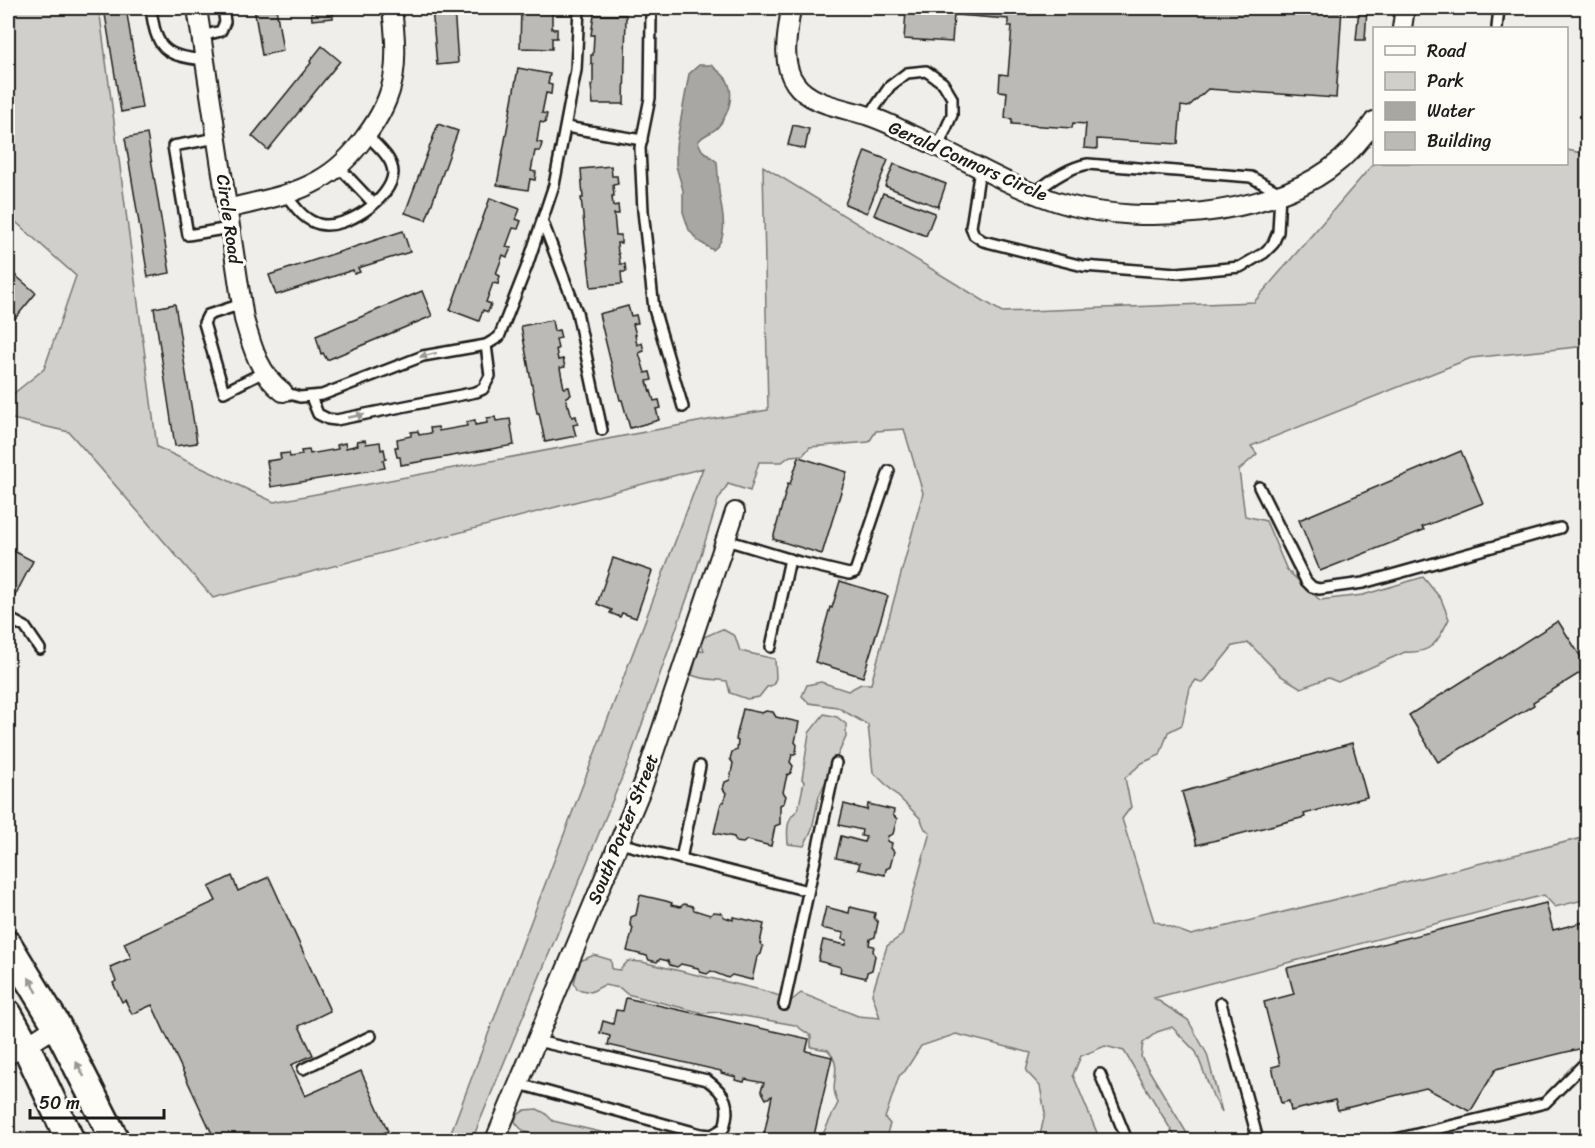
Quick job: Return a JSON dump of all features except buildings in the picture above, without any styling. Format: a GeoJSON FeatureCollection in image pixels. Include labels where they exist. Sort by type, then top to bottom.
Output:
{"type":"FeatureCollection","features":[{"type":"Feature","properties":{"kind":"main road"},"geometry":{"type":"LineString","coordinates":[[8,945],[57,1026],[115,1140]]}},
{"type":"Feature","properties":{"kind":"main road"},"geometry":{"type":"LineString","coordinates":[[8,1014],[17,1051],[69,1140]]}},
{"type":"Feature","properties":{"kind":"street","name":"Circle Road"},"geometry":{"type":"LineString","coordinates":[[197,8],[242,304],[254,354],[264,372],[283,392]]}},
{"type":"Feature","properties":{"kind":"street"},"geometry":{"type":"LineString","coordinates":[[227,208],[285,194],[319,180],[356,149],[385,108],[393,83],[395,59],[392,8]]}},
{"type":"Feature","properties":{"kind":"street","name":"Gerald Connors Circle"},"geometry":{"type":"LineString","coordinates":[[791,8],[786,46],[788,65],[795,83],[810,97],[869,116],[1035,193],[1067,205],[1097,211],[1169,214],[1213,211],[1249,203],[1305,183],[1327,171],[1365,135],[1373,123]]}},
{"type":"Feature","properties":{"kind":"street"},"geometry":{"type":"LineString","coordinates":[[1402,27],[1404,8]]}},
{"type":"Feature","properties":{"kind":"street","name":"South Porter Street"},"geometry":{"type":"LineString","coordinates":[[495,1140],[644,785],[735,512]]}},
{"type":"Feature","properties":{"kind":"street"},"geometry":{"type":"LineString","coordinates":[[17,1051],[57,1026]]}},
{"type":"Feature","properties":{"kind":"lane"},"geometry":{"type":"LineString","coordinates":[[151,8],[154,31],[164,49],[179,57],[205,60]]}},
{"type":"Feature","properties":{"kind":"lane"},"geometry":{"type":"LineString","coordinates":[[202,36],[221,31],[225,22],[223,8]]}},
{"type":"Feature","properties":{"kind":"lane"},"geometry":{"type":"LineString","coordinates":[[311,397],[318,414],[336,420],[483,389],[490,376],[486,345],[499,337],[503,329],[554,185],[576,70],[579,8]]}},
{"type":"Feature","properties":{"kind":"lane"},"geometry":{"type":"LineString","coordinates":[[1497,27],[1499,8]]}},
{"type":"Feature","properties":{"kind":"lane"},"geometry":{"type":"LineString","coordinates":[[651,16],[650,98],[642,140],[640,170],[643,212],[654,309],[683,407]]}},
{"type":"Feature","properties":{"kind":"lane"},"geometry":{"type":"LineString","coordinates":[[869,116],[890,86],[907,73],[926,71],[943,83],[952,98],[952,116],[938,147]]}},
{"type":"Feature","properties":{"kind":"lane"},"geometry":{"type":"LineString","coordinates":[[566,127],[642,140]]}},
{"type":"Feature","properties":{"kind":"lane"},"geometry":{"type":"LineString","coordinates":[[285,194],[304,218],[321,225],[338,224],[363,213],[388,189],[393,171],[385,154],[367,135]]}},
{"type":"Feature","properties":{"kind":"lane"},"geometry":{"type":"LineString","coordinates":[[217,138],[172,146],[188,235],[230,228]]}},
{"type":"Feature","properties":{"kind":"lane"},"geometry":{"type":"LineString","coordinates":[[980,169],[971,227],[975,235],[983,241],[1083,267],[1177,273],[1240,267],[1264,253],[1273,244],[1278,232],[1280,193],[1251,177],[1088,164],[1078,166],[1051,180],[1035,193]]}},
{"type":"Feature","properties":{"kind":"lane"},"geometry":{"type":"LineString","coordinates":[[338,166],[373,203]]}},
{"type":"Feature","properties":{"kind":"lane"},"geometry":{"type":"LineString","coordinates":[[542,220],[577,312],[602,430]]}},
{"type":"Feature","properties":{"kind":"lane"},"geometry":{"type":"LineString","coordinates":[[242,304],[208,315],[204,323],[224,392],[264,372]]}},
{"type":"Feature","properties":{"kind":"lane","name":"Circle Road"},"geometry":{"type":"LineString","coordinates":[[283,392],[300,397],[322,395],[423,356],[486,345]]}},
{"type":"Feature","properties":{"kind":"lane"},"geometry":{"type":"LineString","coordinates":[[726,540],[849,574],[855,572],[889,471]]}},
{"type":"Feature","properties":{"kind":"lane"},"geometry":{"type":"LineString","coordinates":[[1259,487],[1306,581],[1318,589],[1363,583],[1560,528]]}},
{"type":"Feature","properties":{"kind":"lane"},"geometry":{"type":"LineString","coordinates":[[771,647],[790,559]]}},
{"type":"Feature","properties":{"kind":"lane"},"geometry":{"type":"LineString","coordinates":[[8,618],[25,627],[40,649]]}},
{"type":"Feature","properties":{"kind":"lane"},"geometry":{"type":"LineString","coordinates":[[784,1005],[836,763]]}},
{"type":"Feature","properties":{"kind":"lane"},"geometry":{"type":"LineString","coordinates":[[681,859],[700,766]]}},
{"type":"Feature","properties":{"kind":"lane"},"geometry":{"type":"LineString","coordinates":[[619,843],[808,891]]}},
{"type":"Feature","properties":{"kind":"lane"},"geometry":{"type":"LineString","coordinates":[[1221,1002],[1258,1140]]}},
{"type":"Feature","properties":{"kind":"lane"},"geometry":{"type":"LineString","coordinates":[[303,1069],[371,1036]]}},
{"type":"Feature","properties":{"kind":"lane"},"geometry":{"type":"LineString","coordinates":[[519,1084],[701,1134],[712,1135],[724,1128],[728,1114],[726,1100],[717,1087],[707,1080],[537,1041]]}},
{"type":"Feature","properties":{"kind":"lane"},"geometry":{"type":"LineString","coordinates":[[1392,1140],[1545,1103],[1587,1063]]}},
{"type":"Feature","properties":{"kind":"lane"},"geometry":{"type":"LineString","coordinates":[[1100,1074],[1127,1140]]}},
{"type":"Feature","properties":{"kind":"lane"},"geometry":{"type":"LineString","coordinates":[[8,1132],[10,1140]]}},
{"type":"Feature","properties":{"kind":"green space"},"geometry":{"type":"Polygon","coordinates":[[[8,8],[99,8],[157,447],[274,502],[768,410],[763,166],[1002,312],[1254,302],[1373,164],[1568,165],[1568,150],[1582,153],[1587,24],[1587,346],[1471,358],[1251,446],[1257,454],[1239,470],[1245,516],[1266,521],[1287,570],[1320,600],[1363,595],[1423,577],[1441,599],[1449,619],[1438,640],[1422,651],[1405,652],[1338,682],[1328,678],[1301,688],[1281,676],[1249,643],[1233,646],[1203,683],[1196,680],[1190,688],[1182,725],[1168,732],[1160,755],[1142,763],[1125,778],[1131,807],[1122,819],[1154,921],[1191,935],[1582,838],[1587,832],[1587,899],[1555,907],[1544,895],[1154,998],[1188,1020],[1207,1054],[1222,1112],[1213,1096],[1196,1052],[1172,1027],[1157,1032],[1143,1043],[1141,1057],[1191,1140],[1177,1140],[1124,1051],[1105,1046],[1081,1056],[1073,1075],[1100,1140],[1039,1140],[1045,1113],[1040,1086],[1026,1071],[1031,1053],[956,1034],[921,1046],[905,1071],[899,1076],[885,1118],[890,1124],[885,1140],[820,1140],[838,1103],[834,1089],[835,1064],[828,1050],[811,1047],[811,1036],[795,1025],[721,1012],[703,1013],[627,994],[620,988],[604,985],[591,992],[577,989],[574,983],[580,961],[594,955],[611,960],[612,969],[620,970],[628,961],[642,962],[761,990],[792,1000],[801,993],[858,1016],[880,1018],[872,994],[887,946],[902,935],[930,832],[925,829],[920,818],[873,772],[868,725],[837,707],[809,703],[802,696],[807,685],[821,682],[848,691],[861,684],[871,684],[923,493],[904,429],[876,431],[869,442],[810,447],[803,455],[790,456],[782,462],[759,462],[750,491],[728,484],[718,500],[690,590],[630,758],[472,1140],[448,1140],[703,468],[213,598],[69,432],[8,418],[8,398],[44,369],[76,276],[8,215],[8,8]]]}},
{"type":"Feature","properties":{"kind":"green space"},"geometry":{"type":"Polygon","coordinates":[[[722,629],[735,636],[740,651],[775,659],[776,678],[773,685],[767,687],[759,697],[747,699],[730,693],[727,681],[692,675],[698,652],[704,650],[701,643],[704,637],[722,629]]]}},
{"type":"Feature","properties":{"kind":"green space"},"geometry":{"type":"Polygon","coordinates":[[[824,714],[837,717],[846,724],[846,737],[819,796],[812,829],[804,846],[788,844],[788,825],[791,817],[798,810],[804,782],[802,779],[809,733],[824,714]]]}},
{"type":"Feature","properties":{"kind":"green space"},"geometry":{"type":"Polygon","coordinates":[[[537,1109],[553,1121],[635,1140],[588,1142],[535,1136],[522,1130],[515,1121],[517,1115],[525,1110],[537,1109]]]}},
{"type":"Feature","properties":{"kind":"water"},"geometry":{"type":"Polygon","coordinates":[[[699,65],[711,65],[721,73],[728,82],[731,94],[727,113],[721,123],[698,142],[702,150],[717,162],[724,223],[722,238],[713,250],[698,241],[689,230],[683,212],[683,190],[676,166],[676,146],[689,74],[699,65]]]}}]}
